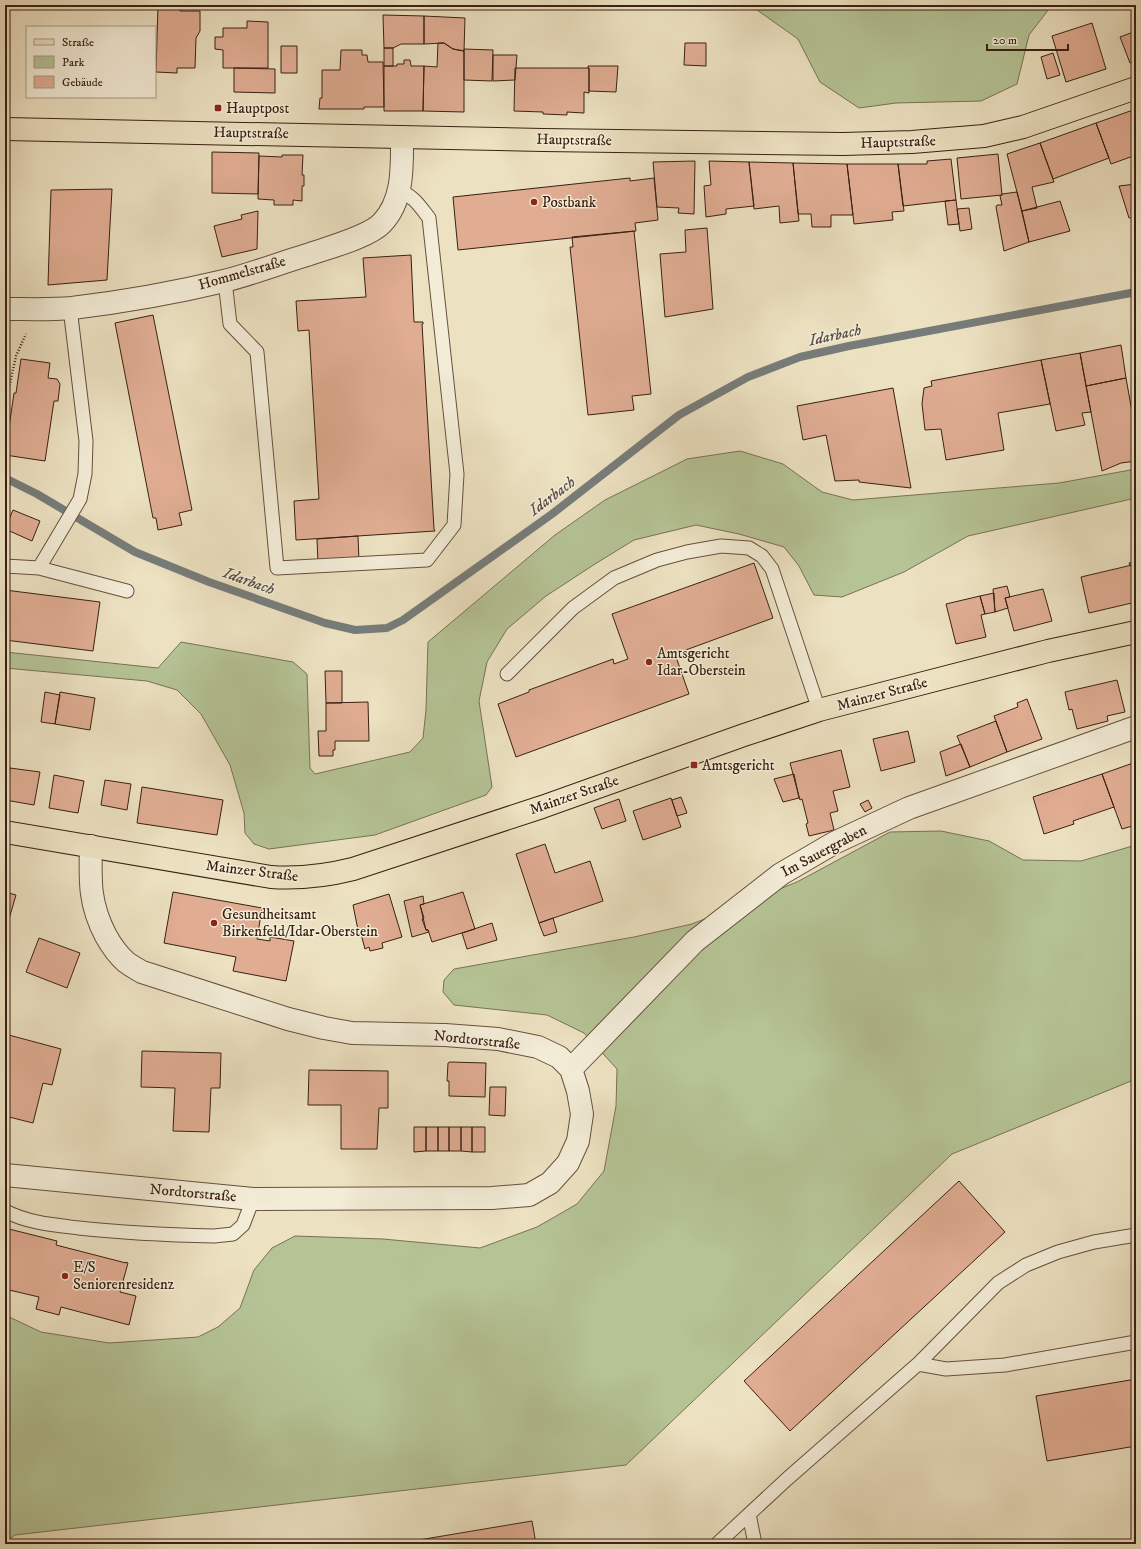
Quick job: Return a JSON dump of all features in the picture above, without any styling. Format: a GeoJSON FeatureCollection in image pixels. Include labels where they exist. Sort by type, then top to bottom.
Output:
{"type":"FeatureCollection","features":[{"type":"Feature","properties":{"kind":"main road","name":"Hauptstraße"},"geometry":{"type":"LineString","coordinates":[[5,129],[843,144],[948,140],[984,136],[1023,127],[1136,88]]}},
{"type":"Feature","properties":{"kind":"main road","name":"Mainzer Straße"},"geometry":{"type":"LineString","coordinates":[[5,832],[271,877],[293,878],[328,875],[353,869],[542,807],[744,734],[818,710],[1048,650],[1136,632]]}},
{"type":"Feature","properties":{"kind":"street","name":"Hommelstraße"},"geometry":{"type":"LineString","coordinates":[[5,308],[70,308],[128,300],[225,281],[326,248],[371,231],[390,213],[399,190],[402,178],[402,137]]}},
{"type":"Feature","properties":{"kind":"street","name":"Im Sauergraben"},"geometry":{"type":"LineString","coordinates":[[571,1069],[694,941],[781,874],[834,844],[909,808],[1050,756],[1136,727]]}},
{"type":"Feature","properties":{"kind":"street","name":"Nordtorstraße"},"geometry":{"type":"LineString","coordinates":[[5,1175],[253,1198],[485,1198],[529,1195],[550,1183],[568,1163],[578,1141],[582,1114],[578,1091],[571,1069],[559,1057],[538,1047],[498,1039],[445,1035],[352,1033],[324,1028],[288,1019],[142,972],[127,962],[111,946],[100,924],[92,903],[90,877],[91,846]]}},
{"type":"Feature","properties":{"kind":"lane"},"geometry":{"type":"LineString","coordinates":[[225,281],[230,324],[257,352],[277,568],[427,560],[454,525],[457,474],[429,218],[416,201],[409,195],[399,190]]}},
{"type":"Feature","properties":{"kind":"lane"},"geometry":{"type":"LineString","coordinates":[[39,568],[80,499],[85,474],[86,440],[70,308]]}},
{"type":"Feature","properties":{"kind":"lane"},"geometry":{"type":"LineString","coordinates":[[507,674],[573,608],[614,578],[657,560],[687,552],[721,546],[749,548],[762,556],[772,569],[818,710]]}},
{"type":"Feature","properties":{"kind":"lane"},"geometry":{"type":"LineString","coordinates":[[5,566],[39,568],[127,591]]}},
{"type":"Feature","properties":{"kind":"lane"},"geometry":{"type":"LineString","coordinates":[[5,1211],[27,1220],[64,1227],[109,1231],[214,1236],[233,1234],[243,1225],[253,1198]]}},
{"type":"Feature","properties":{"kind":"lane"},"geometry":{"type":"LineString","coordinates":[[717,1544],[787,1479],[918,1364],[998,1282],[1026,1265],[1058,1252],[1094,1242],[1136,1235]]}},
{"type":"Feature","properties":{"kind":"lane"},"geometry":{"type":"LineString","coordinates":[[918,1364],[946,1369],[1004,1365],[1136,1342]]}},
{"type":"Feature","properties":{"kind":"lane"},"geometry":{"type":"LineString","coordinates":[[749,1514],[755,1544]]}},
{"type":"Feature","properties":{"kind":"path"},"geometry":{"type":"LineString","coordinates":[[5,406],[22,340],[44,309]]}},
{"type":"Feature","properties":{"kind":"green space"},"geometry":{"type":"Polygon","coordinates":[[[750,5],[1052,5],[1029,35],[1017,84],[981,101],[896,103],[859,108],[820,82],[798,39],[750,5]]]}},
{"type":"Feature","properties":{"kind":"green space"},"geometry":{"type":"Polygon","coordinates":[[[740,451],[783,464],[822,492],[853,500],[1059,483],[1136,469],[1136,498],[968,536],[904,572],[842,597],[814,595],[799,566],[784,547],[739,534],[696,525],[634,540],[546,596],[507,629],[487,662],[479,701],[492,787],[486,795],[375,835],[269,849],[254,844],[245,833],[244,813],[230,765],[201,714],[177,690],[147,681],[5,668],[5,652],[158,668],[181,642],[293,662],[307,674],[310,768],[315,774],[410,752],[423,738],[426,710],[428,642],[555,535],[605,500],[687,459],[740,451]]]}},
{"type":"Feature","properties":{"kind":"green space"},"geometry":{"type":"Polygon","coordinates":[[[941,831],[989,841],[1023,860],[1081,861],[1136,845],[1136,1079],[952,1154],[626,1465],[15,1535],[5,1542],[5,1315],[41,1332],[109,1343],[198,1337],[218,1327],[240,1308],[254,1270],[272,1248],[295,1236],[383,1239],[480,1248],[537,1227],[577,1204],[604,1171],[616,1106],[617,1069],[584,1033],[547,1015],[454,1005],[443,992],[444,980],[454,969],[634,937],[692,924],[797,882],[890,832],[941,831]]]}},
{"type":"Feature","properties":{"kind":"building"},"geometry":{"type":"Polygon","coordinates":[[[158,5],[180,5],[180,11],[200,11],[200,31],[196,38],[195,68],[177,68],[177,73],[156,72],[158,5]]]}},
{"type":"Feature","properties":{"kind":"building"},"geometry":{"type":"Polygon","coordinates":[[[383,15],[424,16],[424,44],[401,44],[393,48],[384,48],[383,15]]]}},
{"type":"Feature","properties":{"kind":"building"},"geometry":{"type":"Polygon","coordinates":[[[424,16],[465,18],[464,51],[453,49],[444,43],[424,44],[424,16]]]}},
{"type":"Feature","properties":{"kind":"building"},"geometry":{"type":"Polygon","coordinates":[[[247,21],[268,22],[268,68],[223,68],[223,50],[215,49],[215,37],[223,37],[223,28],[247,28],[247,21]]]}},
{"type":"Feature","properties":{"kind":"building"},"geometry":{"type":"Polygon","coordinates":[[[1092,23],[1106,69],[1066,82],[1052,36],[1092,23]]]}},
{"type":"Feature","properties":{"kind":"building"},"geometry":{"type":"Polygon","coordinates":[[[1136,31],[1136,61],[1130,63],[1120,37],[1136,31]]]}},
{"type":"Feature","properties":{"kind":"building"},"geometry":{"type":"Polygon","coordinates":[[[438,43],[444,43],[453,49],[464,51],[464,112],[423,111],[424,66],[437,67],[438,43]]]}},
{"type":"Feature","properties":{"kind":"building"},"geometry":{"type":"Polygon","coordinates":[[[685,43],[706,43],[706,66],[684,65],[685,43]]]}},
{"type":"Feature","properties":{"kind":"building"},"geometry":{"type":"Polygon","coordinates":[[[281,46],[297,46],[297,73],[281,73],[281,46]]]}},
{"type":"Feature","properties":{"kind":"building"},"geometry":{"type":"Polygon","coordinates":[[[384,48],[393,48],[393,66],[384,66],[384,48]]]}},
{"type":"Feature","properties":{"kind":"building"},"geometry":{"type":"Polygon","coordinates":[[[464,49],[493,50],[492,81],[464,80],[464,49]]]}},
{"type":"Feature","properties":{"kind":"building"},"geometry":{"type":"Polygon","coordinates":[[[341,50],[362,50],[362,55],[367,55],[368,62],[383,62],[384,107],[364,107],[364,109],[319,109],[320,98],[322,98],[322,70],[340,70],[341,50]]]}},
{"type":"Feature","properties":{"kind":"building"},"geometry":{"type":"Polygon","coordinates":[[[1053,53],[1060,75],[1047,79],[1041,57],[1053,53]]]}},
{"type":"Feature","properties":{"kind":"building"},"geometry":{"type":"Polygon","coordinates":[[[493,55],[517,55],[515,80],[493,81],[493,55]]]}},
{"type":"Feature","properties":{"kind":"building"},"geometry":{"type":"Polygon","coordinates":[[[404,60],[410,60],[411,66],[424,66],[423,111],[384,111],[384,66],[397,66],[397,64],[404,64],[404,60]]]}},
{"type":"Feature","properties":{"kind":"building"},"geometry":{"type":"Polygon","coordinates":[[[588,66],[618,66],[616,92],[589,91],[588,66]]]}},
{"type":"Feature","properties":{"kind":"building"},"geometry":{"type":"Polygon","coordinates":[[[234,68],[275,69],[275,93],[234,92],[234,68]]]}},
{"type":"Feature","properties":{"kind":"building"},"geometry":{"type":"Polygon","coordinates":[[[515,68],[589,68],[589,93],[584,92],[584,113],[567,112],[567,115],[514,111],[515,68]]]}},
{"type":"Feature","properties":{"kind":"building"},"geometry":{"type":"Polygon","coordinates":[[[1136,109],[1136,155],[1111,164],[1096,123],[1136,109]]]}},
{"type":"Feature","properties":{"kind":"building"},"geometry":{"type":"Polygon","coordinates":[[[1096,123],[1109,158],[1053,179],[1040,143],[1096,123]]]}},
{"type":"Feature","properties":{"kind":"building"},"geometry":{"type":"Polygon","coordinates":[[[1040,143],[1054,182],[1032,187],[1037,208],[1022,211],[1007,154],[1040,143]]]}},
{"type":"Feature","properties":{"kind":"building"},"geometry":{"type":"Polygon","coordinates":[[[212,152],[259,153],[258,194],[212,193],[212,152]]]}},
{"type":"Feature","properties":{"kind":"building"},"geometry":{"type":"Polygon","coordinates":[[[998,154],[1002,195],[961,199],[957,158],[998,154]]]}},
{"type":"Feature","properties":{"kind":"building"},"geometry":{"type":"Polygon","coordinates":[[[282,155],[303,155],[302,175],[304,175],[304,186],[302,186],[302,201],[293,200],[293,205],[274,205],[274,200],[258,199],[259,156],[282,157],[282,155]]]}},
{"type":"Feature","properties":{"kind":"building"},"geometry":{"type":"Polygon","coordinates":[[[5,158],[8,158],[7,197],[5,197],[5,158]]]}},
{"type":"Feature","properties":{"kind":"building"},"geometry":{"type":"Polygon","coordinates":[[[951,159],[956,200],[903,206],[898,164],[927,164],[927,161],[951,159]]]}},
{"type":"Feature","properties":{"kind":"building"},"geometry":{"type":"Polygon","coordinates":[[[695,161],[694,214],[678,213],[679,208],[657,207],[653,162],[695,161]]]}},
{"type":"Feature","properties":{"kind":"building"},"geometry":{"type":"Polygon","coordinates":[[[709,161],[749,162],[754,206],[726,209],[726,214],[706,217],[704,186],[711,185],[709,161]]]}},
{"type":"Feature","properties":{"kind":"building"},"geometry":{"type":"Polygon","coordinates":[[[749,162],[793,163],[799,221],[780,223],[779,206],[754,209],[749,162]]]}},
{"type":"Feature","properties":{"kind":"building"},"geometry":{"type":"Polygon","coordinates":[[[793,163],[847,164],[853,215],[831,215],[831,227],[812,227],[811,214],[798,214],[793,163]]]}},
{"type":"Feature","properties":{"kind":"building"},"geometry":{"type":"Polygon","coordinates":[[[847,164],[898,164],[904,211],[892,212],[893,220],[854,224],[847,164]]]}},
{"type":"Feature","properties":{"kind":"building"},"geometry":{"type":"Polygon","coordinates":[[[630,178],[630,181],[654,178],[658,220],[635,223],[636,231],[458,250],[453,197],[630,178]]]}},
{"type":"Feature","properties":{"kind":"building"},"geometry":{"type":"Polygon","coordinates":[[[1136,184],[1136,217],[1129,218],[1119,186],[1136,184]]]}},
{"type":"Feature","properties":{"kind":"building"},"geometry":{"type":"Polygon","coordinates":[[[112,189],[107,280],[48,285],[51,190],[112,189]]]}},
{"type":"Feature","properties":{"kind":"building"},"geometry":{"type":"Polygon","coordinates":[[[1017,192],[1029,242],[1004,251],[996,207],[997,205],[1002,205],[1000,196],[1002,194],[1017,192]]]}},
{"type":"Feature","properties":{"kind":"building"},"geometry":{"type":"Polygon","coordinates":[[[956,200],[959,224],[948,225],[945,201],[956,200]]]}},
{"type":"Feature","properties":{"kind":"building"},"geometry":{"type":"Polygon","coordinates":[[[1060,201],[1070,231],[1029,242],[1022,211],[1060,201]]]}},
{"type":"Feature","properties":{"kind":"building"},"geometry":{"type":"Polygon","coordinates":[[[969,208],[972,229],[960,231],[957,209],[969,208]]]}},
{"type":"Feature","properties":{"kind":"building"},"geometry":{"type":"Polygon","coordinates":[[[258,211],[257,249],[222,257],[214,226],[242,219],[241,215],[258,211]]]}},
{"type":"Feature","properties":{"kind":"building"},"geometry":{"type":"Polygon","coordinates":[[[707,228],[713,309],[665,317],[660,254],[686,252],[685,230],[707,228]]]}},
{"type":"Feature","properties":{"kind":"building"},"geometry":{"type":"Polygon","coordinates":[[[634,231],[651,394],[632,396],[634,410],[588,415],[570,247],[573,247],[572,237],[634,231]]]}},
{"type":"Feature","properties":{"kind":"building"},"geometry":{"type":"Polygon","coordinates":[[[411,255],[414,322],[423,322],[435,531],[296,540],[294,501],[319,499],[309,330],[298,331],[296,301],[366,297],[363,258],[411,255]]]}},
{"type":"Feature","properties":{"kind":"building"},"geometry":{"type":"Polygon","coordinates":[[[153,315],[192,510],[179,513],[182,525],[158,530],[156,518],[153,518],[115,323],[153,315]]]}},
{"type":"Feature","properties":{"kind":"building"},"geometry":{"type":"Polygon","coordinates":[[[1121,345],[1126,378],[1086,386],[1080,353],[1121,345]]]}},
{"type":"Feature","properties":{"kind":"building"},"geometry":{"type":"Polygon","coordinates":[[[1080,353],[1091,412],[1082,413],[1085,425],[1056,431],[1041,360],[1080,353]]]}},
{"type":"Feature","properties":{"kind":"building"},"geometry":{"type":"Polygon","coordinates":[[[21,359],[50,363],[48,378],[57,379],[60,384],[58,401],[54,401],[45,461],[5,455],[14,393],[16,393],[21,359]]]}},
{"type":"Feature","properties":{"kind":"building"},"geometry":{"type":"Polygon","coordinates":[[[1041,360],[1050,404],[998,413],[1004,450],[946,460],[941,429],[925,430],[922,404],[924,388],[932,386],[931,381],[1041,360]]]}},
{"type":"Feature","properties":{"kind":"building"},"geometry":{"type":"Polygon","coordinates":[[[1126,378],[1136,434],[1136,461],[1121,463],[1102,471],[1086,386],[1126,378]]]}},
{"type":"Feature","properties":{"kind":"building"},"geometry":{"type":"Polygon","coordinates":[[[893,388],[911,488],[859,482],[859,480],[835,481],[826,435],[803,440],[797,406],[893,388]]]}},
{"type":"Feature","properties":{"kind":"building"},"geometry":{"type":"Polygon","coordinates":[[[13,510],[40,521],[32,541],[5,529],[13,510]]]}},
{"type":"Feature","properties":{"kind":"building"},"geometry":{"type":"Polygon","coordinates":[[[358,536],[359,561],[318,563],[317,539],[358,536]]]}},
{"type":"Feature","properties":{"kind":"building"},"geometry":{"type":"Polygon","coordinates":[[[1136,561],[1136,583],[1132,565],[1129,563],[1136,561]]]}},
{"type":"Feature","properties":{"kind":"building","name":"Amtsgericht Idar-Oberstein"},"geometry":{"type":"Polygon","coordinates":[[[754,563],[773,618],[675,654],[689,694],[516,757],[498,704],[529,692],[529,690],[613,659],[614,664],[628,659],[612,614],[754,563]]]}},
{"type":"Feature","properties":{"kind":"building"},"geometry":{"type":"Polygon","coordinates":[[[1132,565],[1136,583],[1136,602],[1089,613],[1081,577],[1132,565]]]}},
{"type":"Feature","properties":{"kind":"building"},"geometry":{"type":"Polygon","coordinates":[[[1007,586],[1010,597],[1005,598],[1008,608],[995,612],[993,589],[1007,586]]]}},
{"type":"Feature","properties":{"kind":"building"},"geometry":{"type":"Polygon","coordinates":[[[1043,589],[1052,621],[1014,631],[1005,598],[1043,589]]]}},
{"type":"Feature","properties":{"kind":"building"},"geometry":{"type":"Polygon","coordinates":[[[5,590],[100,602],[93,651],[5,640],[5,590]]]}},
{"type":"Feature","properties":{"kind":"building"},"geometry":{"type":"Polygon","coordinates":[[[994,593],[995,612],[985,614],[980,596],[994,593]]]}},
{"type":"Feature","properties":{"kind":"building"},"geometry":{"type":"Polygon","coordinates":[[[980,596],[985,614],[981,615],[986,637],[956,644],[946,604],[980,596]]]}},
{"type":"Feature","properties":{"kind":"building"},"geometry":{"type":"Polygon","coordinates":[[[325,671],[342,671],[342,703],[326,703],[325,671]]]}},
{"type":"Feature","properties":{"kind":"building"},"geometry":{"type":"Polygon","coordinates":[[[1117,680],[1125,712],[1107,716],[1108,721],[1077,729],[1072,709],[1069,710],[1065,692],[1117,680]]]}},
{"type":"Feature","properties":{"kind":"building"},"geometry":{"type":"Polygon","coordinates":[[[45,692],[60,695],[55,724],[41,722],[45,692]]]}},
{"type":"Feature","properties":{"kind":"building"},"geometry":{"type":"Polygon","coordinates":[[[60,692],[95,698],[90,730],[55,724],[60,692]]]}},
{"type":"Feature","properties":{"kind":"building"},"geometry":{"type":"Polygon","coordinates":[[[1027,699],[1042,739],[1007,752],[994,716],[1018,707],[1017,703],[1027,699]]]}},
{"type":"Feature","properties":{"kind":"building"},"geometry":{"type":"Polygon","coordinates":[[[368,702],[369,741],[335,741],[333,756],[319,756],[318,731],[326,731],[326,703],[368,702]]]}},
{"type":"Feature","properties":{"kind":"building"},"geometry":{"type":"Polygon","coordinates":[[[996,721],[1007,752],[970,767],[957,736],[996,721]]]}},
{"type":"Feature","properties":{"kind":"building"},"geometry":{"type":"Polygon","coordinates":[[[908,731],[915,762],[881,771],[873,739],[908,731]]]}},
{"type":"Feature","properties":{"kind":"building"},"geometry":{"type":"Polygon","coordinates":[[[961,744],[970,767],[946,776],[940,752],[961,744]]]}},
{"type":"Feature","properties":{"kind":"building"},"geometry":{"type":"Polygon","coordinates":[[[841,750],[850,787],[833,791],[838,811],[830,813],[834,830],[809,836],[806,824],[808,823],[802,799],[800,800],[790,763],[841,750]]]}},
{"type":"Feature","properties":{"kind":"building"},"geometry":{"type":"Polygon","coordinates":[[[1136,762],[1136,825],[1122,829],[1102,774],[1136,762]]]}},
{"type":"Feature","properties":{"kind":"building"},"geometry":{"type":"Polygon","coordinates":[[[5,767],[10,768],[6,789],[5,789],[5,767]]]}},
{"type":"Feature","properties":{"kind":"building"},"geometry":{"type":"Polygon","coordinates":[[[10,768],[40,772],[34,805],[5,800],[10,768]]]}},
{"type":"Feature","properties":{"kind":"building"},"geometry":{"type":"Polygon","coordinates":[[[794,774],[799,798],[783,802],[774,779],[794,774]]]}},
{"type":"Feature","properties":{"kind":"building"},"geometry":{"type":"Polygon","coordinates":[[[1102,774],[1114,807],[1073,821],[1074,824],[1044,834],[1033,797],[1102,774]]]}},
{"type":"Feature","properties":{"kind":"building"},"geometry":{"type":"Polygon","coordinates":[[[54,775],[84,781],[78,813],[49,808],[54,775]]]}},
{"type":"Feature","properties":{"kind":"building"},"geometry":{"type":"Polygon","coordinates":[[[105,780],[131,784],[127,810],[101,805],[105,780]]]}},
{"type":"Feature","properties":{"kind":"building"},"geometry":{"type":"Polygon","coordinates":[[[142,787],[223,800],[217,835],[137,823],[142,787]]]}},
{"type":"Feature","properties":{"kind":"building"},"geometry":{"type":"Polygon","coordinates":[[[681,797],[687,813],[677,816],[672,800],[681,797]]]}},
{"type":"Feature","properties":{"kind":"building"},"geometry":{"type":"Polygon","coordinates":[[[671,798],[681,827],[643,840],[633,811],[671,798]]]}},
{"type":"Feature","properties":{"kind":"building"},"geometry":{"type":"Polygon","coordinates":[[[619,799],[626,821],[602,829],[594,808],[619,799]]]}},
{"type":"Feature","properties":{"kind":"building"},"geometry":{"type":"Polygon","coordinates":[[[868,800],[872,808],[865,812],[860,804],[868,800]]]}},
{"type":"Feature","properties":{"kind":"building"},"geometry":{"type":"Polygon","coordinates":[[[545,844],[555,873],[590,861],[603,901],[539,923],[516,854],[545,844]]]}},
{"type":"Feature","properties":{"kind":"building"},"geometry":{"type":"Polygon","coordinates":[[[5,892],[16,895],[7,926],[5,925],[5,892]]]}},
{"type":"Feature","properties":{"kind":"building","name":"Gesundheitsamt Birkenfeld/Idar-Oberstein"},"geometry":{"type":"Polygon","coordinates":[[[173,892],[262,908],[257,939],[270,941],[270,937],[294,941],[286,981],[233,971],[236,957],[164,943],[173,892]]]}},
{"type":"Feature","properties":{"kind":"building"},"geometry":{"type":"Polygon","coordinates":[[[463,892],[475,929],[432,942],[428,930],[426,930],[420,905],[463,892]]]}},
{"type":"Feature","properties":{"kind":"building"},"geometry":{"type":"Polygon","coordinates":[[[389,894],[402,937],[382,943],[383,948],[370,951],[369,947],[365,949],[361,934],[359,935],[353,905],[389,894]]]}},
{"type":"Feature","properties":{"kind":"building"},"geometry":{"type":"Polygon","coordinates":[[[423,896],[424,904],[420,905],[424,918],[422,919],[426,930],[429,932],[412,937],[404,901],[423,896]]]}},
{"type":"Feature","properties":{"kind":"building"},"geometry":{"type":"Polygon","coordinates":[[[553,918],[557,932],[544,936],[539,923],[553,918]]]}},
{"type":"Feature","properties":{"kind":"building"},"geometry":{"type":"Polygon","coordinates":[[[492,923],[497,940],[467,949],[462,933],[492,923]]]}},
{"type":"Feature","properties":{"kind":"building"},"geometry":{"type":"Polygon","coordinates":[[[39,938],[80,953],[67,988],[26,972],[39,938]]]}},
{"type":"Feature","properties":{"kind":"building"},"geometry":{"type":"Polygon","coordinates":[[[5,1034],[61,1049],[52,1085],[43,1083],[33,1123],[5,1116],[5,1085],[8,1072],[5,1071],[5,1034]]]}},
{"type":"Feature","properties":{"kind":"building"},"geometry":{"type":"Polygon","coordinates":[[[142,1051],[221,1053],[220,1088],[211,1088],[209,1132],[173,1131],[175,1088],[141,1087],[142,1051]]]}},
{"type":"Feature","properties":{"kind":"building"},"geometry":{"type":"Polygon","coordinates":[[[448,1063],[486,1063],[485,1097],[449,1096],[449,1081],[447,1081],[448,1063]]]}},
{"type":"Feature","properties":{"kind":"building"},"geometry":{"type":"Polygon","coordinates":[[[309,1070],[388,1071],[388,1108],[379,1108],[377,1149],[341,1149],[341,1105],[308,1105],[309,1070]]]}},
{"type":"Feature","properties":{"kind":"building"},"geometry":{"type":"Polygon","coordinates":[[[490,1087],[506,1087],[505,1116],[489,1115],[490,1087]]]}},
{"type":"Feature","properties":{"kind":"building"},"geometry":{"type":"Polygon","coordinates":[[[414,1127],[426,1127],[426,1151],[414,1152],[414,1127]]]}},
{"type":"Feature","properties":{"kind":"building"},"geometry":{"type":"Polygon","coordinates":[[[426,1127],[438,1127],[438,1151],[426,1151],[426,1127]]]}},
{"type":"Feature","properties":{"kind":"building"},"geometry":{"type":"Polygon","coordinates":[[[438,1127],[449,1127],[449,1151],[438,1151],[438,1127]]]}},
{"type":"Feature","properties":{"kind":"building"},"geometry":{"type":"Polygon","coordinates":[[[449,1127],[461,1127],[461,1151],[449,1151],[449,1127]]]}},
{"type":"Feature","properties":{"kind":"building"},"geometry":{"type":"Polygon","coordinates":[[[461,1127],[472,1127],[472,1152],[461,1151],[461,1127]]]}},
{"type":"Feature","properties":{"kind":"building"},"geometry":{"type":"Polygon","coordinates":[[[472,1127],[485,1127],[485,1152],[472,1152],[472,1127]]]}},
{"type":"Feature","properties":{"kind":"building"},"geometry":{"type":"Polygon","coordinates":[[[959,1181],[1005,1232],[790,1431],[744,1381],[959,1181]]]}},
{"type":"Feature","properties":{"kind":"building","name":"E/S Seniorenresidenz"},"geometry":{"type":"Polygon","coordinates":[[[5,1228],[57,1241],[56,1245],[128,1263],[120,1292],[136,1296],[129,1325],[61,1307],[59,1315],[36,1309],[39,1297],[5,1289],[5,1228]]]}},
{"type":"Feature","properties":{"kind":"building"},"geometry":{"type":"Polygon","coordinates":[[[1136,1379],[1136,1446],[1047,1461],[1036,1396],[1136,1379]]]}},
{"type":"Feature","properties":{"kind":"building"},"geometry":{"type":"Polygon","coordinates":[[[532,1521],[536,1544],[395,1544],[532,1521]]]}},
{"type":"Feature","properties":{"kind":"waterway","name":"Idarbach"},"geometry":{"type":"LineString","coordinates":[[5,478],[37,494],[135,552],[209,582],[325,623],[355,630],[387,628],[403,620],[552,514],[679,415],[748,377],[800,357],[849,346],[1136,292]]}},
{"type":"Feature","properties":{"kind":"place","name":"Hauptpost"},"geometry":{"type":"Point","coordinates":[218,108]}},
{"type":"Feature","properties":{"kind":"place","name":"Postbank"},"geometry":{"type":"Point","coordinates":[534,202]}},
{"type":"Feature","properties":{"kind":"place","name":"Amtsgericht Idar-Oberstein"},"geometry":{"type":"Point","coordinates":[649,662]}},
{"type":"Feature","properties":{"kind":"place","name":"Amtsgericht"},"geometry":{"type":"Point","coordinates":[694,765]}},
{"type":"Feature","properties":{"kind":"place","name":"Gesundheitsamt Birkenfeld/Idar-Oberstein"},"geometry":{"type":"Point","coordinates":[214,923]}},
{"type":"Feature","properties":{"kind":"place","name":"E/S Seniorenresidenz"},"geometry":{"type":"Point","coordinates":[65,1276]}}]}
